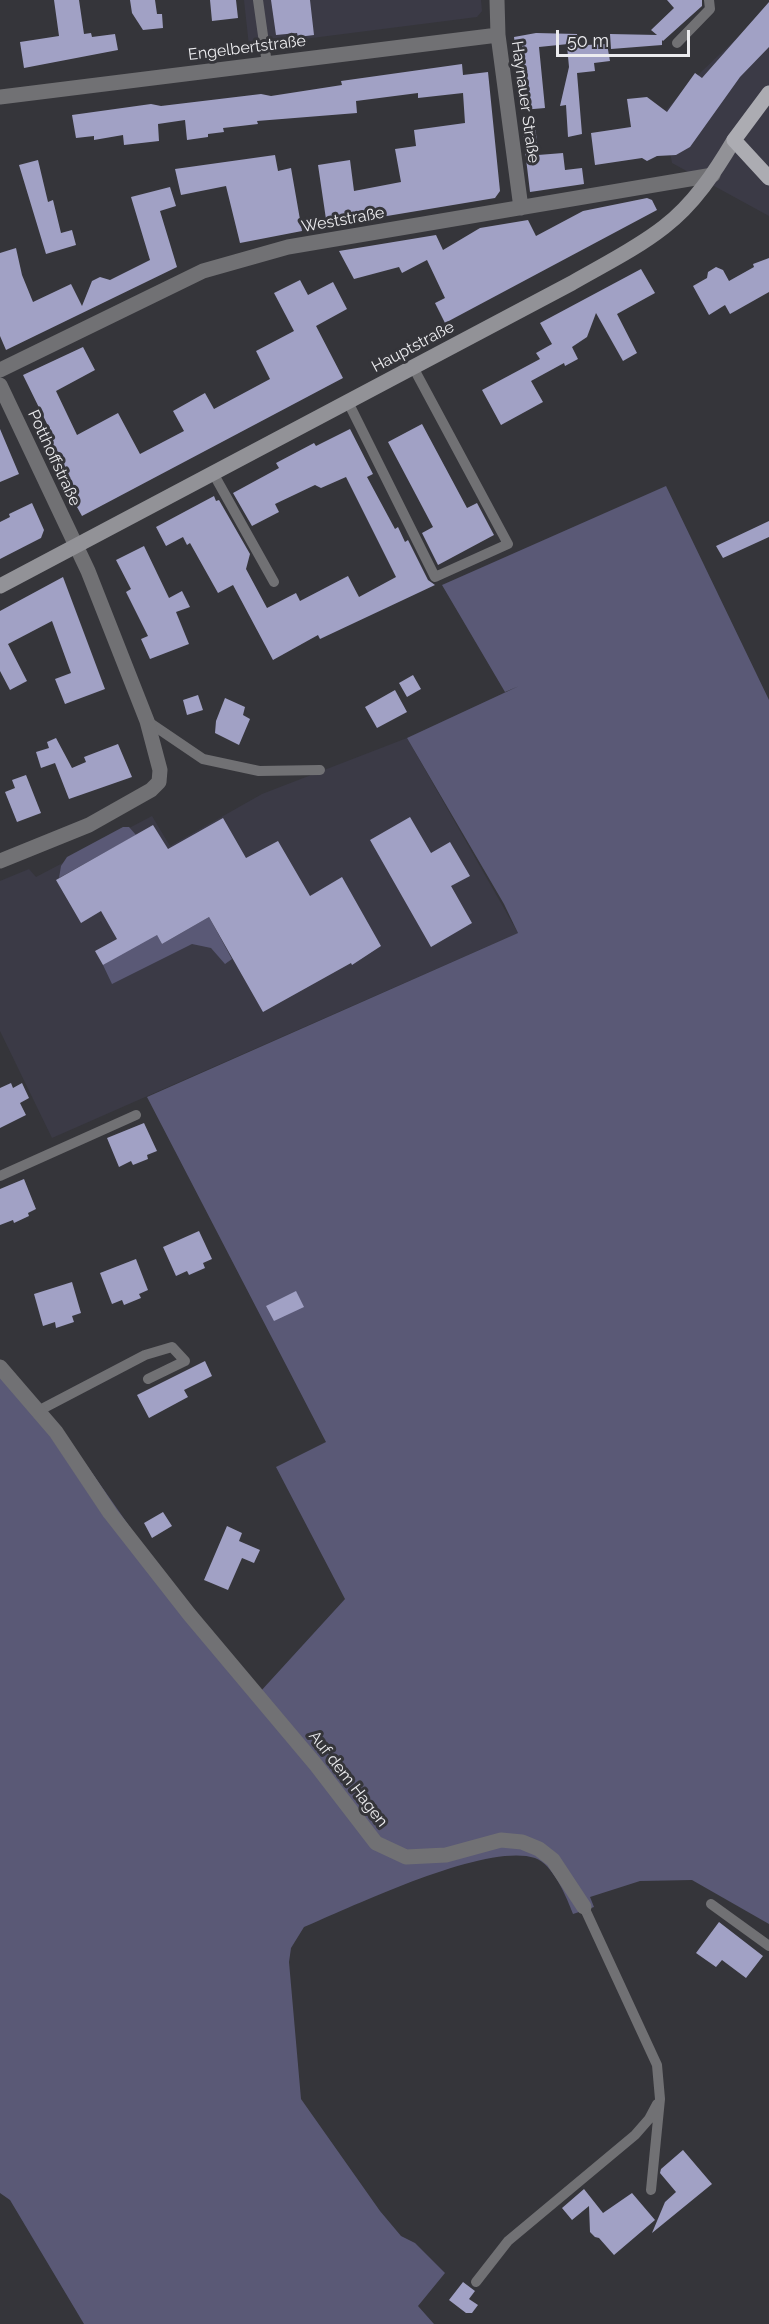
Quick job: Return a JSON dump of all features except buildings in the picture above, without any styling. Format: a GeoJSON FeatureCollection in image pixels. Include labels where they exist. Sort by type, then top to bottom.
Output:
{"type":"FeatureCollection","features":[{"type":"Feature","properties":{"kind":"main road"},"geometry":{"type":"LineString","coordinates":[[769,93],[734,140],[769,178]]}},
{"type":"Feature","properties":{"kind":"street","name":"Haynauer Straße"},"geometry":{"type":"LineString","coordinates":[[497,0],[498,35],[521,208]]}},
{"type":"Feature","properties":{"kind":"street","name":"Engelbertstraße"},"geometry":{"type":"LineString","coordinates":[[0,97],[498,35]]}},
{"type":"Feature","properties":{"kind":"street","name":"Hauptstraße"},"geometry":{"type":"LineString","coordinates":[[0,586],[631,249],[664,227],[713,175],[734,140]]}},
{"type":"Feature","properties":{"kind":"street","name":"Weststraße"},"geometry":{"type":"LineString","coordinates":[[0,370],[203,271],[288,247],[713,175]]}},
{"type":"Feature","properties":{"kind":"street","name":"Potthoffstraße"},"geometry":{"type":"LineString","coordinates":[[0,385],[76,546],[147,721],[160,770],[159,782],[151,790],[89,825],[0,861]]}},
{"type":"Feature","properties":{"kind":"street","name":"Auf dem Hagen"},"geometry":{"type":"LineString","coordinates":[[0,1367],[56,1432],[110,1513],[182,1605],[316,1765],[376,1842],[406,1857],[446,1855],[501,1840],[522,1842],[539,1849],[553,1860],[584,1906]]}},
{"type":"Feature","properties":{"kind":"lane"},"geometry":{"type":"LineString","coordinates":[[258,0],[267,64]]}},
{"type":"Feature","properties":{"kind":"lane"},"geometry":{"type":"LineString","coordinates":[[677,43],[710,9],[710,0]]}},
{"type":"Feature","properties":{"kind":"lane"},"geometry":{"type":"LineString","coordinates":[[348,402],[435,577],[508,544],[413,367]]}},
{"type":"Feature","properties":{"kind":"lane"},"geometry":{"type":"LineString","coordinates":[[213,473],[274,582]]}},
{"type":"Feature","properties":{"kind":"lane"},"geometry":{"type":"LineString","coordinates":[[147,721],[203,759],[259,771],[320,770]]}},
{"type":"Feature","properties":{"kind":"lane"},"geometry":{"type":"LineString","coordinates":[[0,1176],[136,1115]]}},
{"type":"Feature","properties":{"kind":"lane"},"geometry":{"type":"LineString","coordinates":[[38,1411],[145,1354],[172,1347],[185,1361],[148,1379]]}},
{"type":"Feature","properties":{"kind":"lane"},"geometry":{"type":"LineString","coordinates":[[711,1904],[769,1946]]}},
{"type":"Feature","properties":{"kind":"lane","name":"Auf dem Hagen"},"geometry":{"type":"LineString","coordinates":[[584,1906],[657,2065],[660,2098],[651,2190]]}},
{"type":"Feature","properties":{"kind":"lane"},"geometry":{"type":"LineString","coordinates":[[476,2282],[508,2241],[635,2135],[649,2119],[660,2098]]}},
{"type":"Feature","properties":{"kind":"shaded area"},"geometry":{"type":"Polygon","coordinates":[[[244,0],[481,0],[482,11],[477,17],[249,46],[244,0]]]}},
{"type":"Feature","properties":{"kind":"shaded area"},"geometry":{"type":"Polygon","coordinates":[[[769,8],[769,216],[672,163],[663,113],[702,71],[769,8]]]}},
{"type":"Feature","properties":{"kind":"shaded area"},"geometry":{"type":"Polygon","coordinates":[[[666,486],[769,700],[769,1924],[692,1880],[640,1881],[590,1897],[594,1907],[573,1914],[558,1882],[542,1861],[513,1856],[485,1859],[454,1867],[386,1892],[304,1927],[291,1948],[289,1962],[301,2099],[380,2211],[401,2236],[415,2243],[445,2273],[418,2306],[434,2324],[84,2324],[10,2200],[0,2193],[0,1364],[60,1427],[169,1583],[260,1692],[345,1599],[276,1467],[326,1442],[147,1097],[518,933],[504,904],[407,738],[519,686],[505,692],[442,585],[666,486]]]}},
{"type":"Feature","properties":{"kind":"shaded area"},"geometry":{"type":"Polygon","coordinates":[[[407,738],[518,933],[52,1138],[0,1031],[0,881],[29,869],[36,877],[152,816],[170,846],[262,794],[407,738]]]}},
{"type":"Feature","properties":{"kind":"shaded area"},"geometry":{"type":"Polygon","coordinates":[[[123,827],[129,827],[136,835],[59,878],[61,866],[67,857],[123,827]]]}},
{"type":"Feature","properties":{"kind":"shaded area"},"geometry":{"type":"Polygon","coordinates":[[[209,917],[232,959],[225,964],[211,948],[192,944],[112,984],[103,965],[156,933],[162,944],[209,917]]]}}]}
